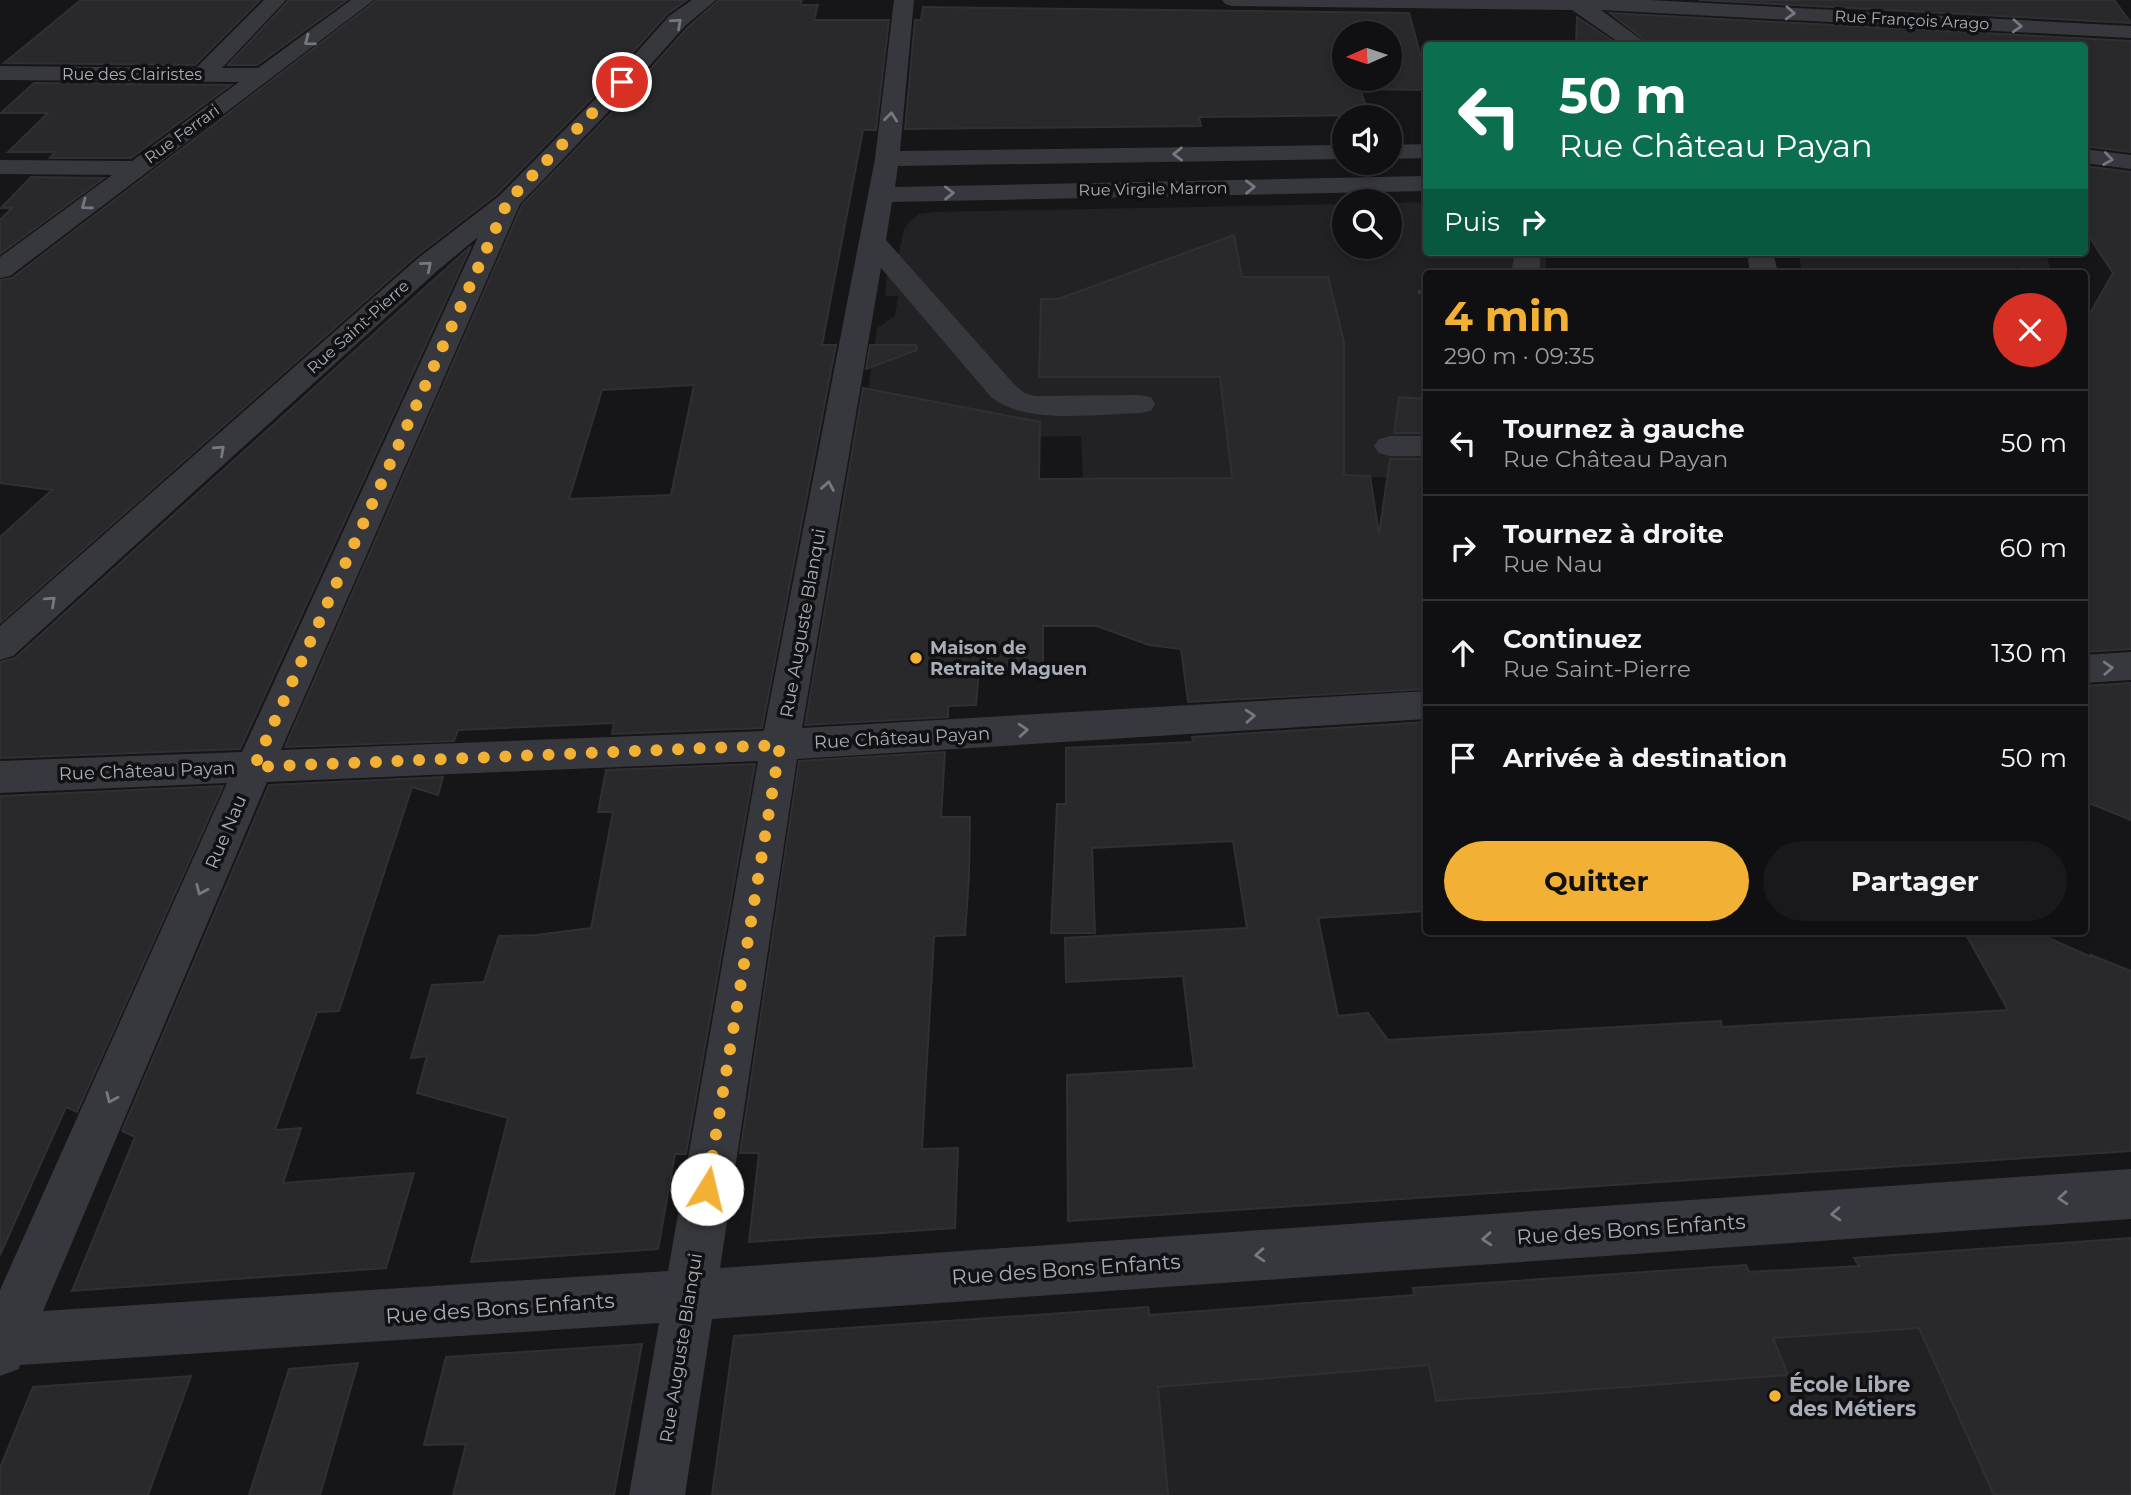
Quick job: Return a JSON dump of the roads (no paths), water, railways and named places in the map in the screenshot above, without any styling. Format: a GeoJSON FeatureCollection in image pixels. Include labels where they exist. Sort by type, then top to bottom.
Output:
{"type":"FeatureCollection","features":[{"type":"Feature","properties":{"kind":"street"},"geometry":{"type":"LineString","coordinates":[[202,75],[276,0]]}},
{"type":"Feature","properties":{"kind":"street","name":"Rue Ferrari"},"geometry":{"type":"LineString","coordinates":[[0,270],[364,0]]}},
{"type":"Feature","properties":{"kind":"street","name":"Rue Saint-Pierre"},"geometry":{"type":"LineString","coordinates":[[0,647],[427,265],[508,201],[604,103],[677,21],[706,0]]}},
{"type":"Feature","properties":{"kind":"street","name":"Rue Auguste Blanqui"},"geometry":{"type":"LineString","coordinates":[[657,1495],[780,745],[881,307],[872,241],[884,177],[904,0]]}},
{"type":"Feature","properties":{"kind":"street","name":"Rue François Arago"},"geometry":{"type":"LineString","coordinates":[[1232,0],[1574,2],[2131,32]]}},
{"type":"Feature","properties":{"kind":"street"},"geometry":{"type":"LineString","coordinates":[[1574,2],[1633,42]]}},
{"type":"Feature","properties":{"kind":"street","name":"Rue des Clairistes"},"geometry":{"type":"LineString","coordinates":[[0,73],[263,75]]}},
{"type":"Feature","properties":{"kind":"street"},"geometry":{"type":"LineString","coordinates":[[1402,152],[1423,151]]}},
{"type":"Feature","properties":{"kind":"street","name":"Rue Virgile Marron"},"geometry":{"type":"LineString","coordinates":[[884,177],[1332,153]]}},
{"type":"Feature","properties":{"kind":"street"},"geometry":{"type":"LineString","coordinates":[[2088,157],[2131,162]]}},
{"type":"Feature","properties":{"kind":"street"},"geometry":{"type":"LineString","coordinates":[[0,167],[135,168]]}},
{"type":"Feature","properties":{"kind":"street","name":"Rue Virgile Marron"},"geometry":{"type":"LineString","coordinates":[[884,177],[1423,183]]}},
{"type":"Feature","properties":{"kind":"street","name":"Rue Nau"},"geometry":{"type":"LineString","coordinates":[[2,1343],[254,767],[508,201]]}},
{"type":"Feature","properties":{"kind":"street"},"geometry":{"type":"LineString","coordinates":[[872,241],[1002,390],[1014,400],[1035,405],[1140,404]]}},
{"type":"Feature","properties":{"kind":"street"},"geometry":{"type":"LineString","coordinates":[[881,307],[930,308]]}},
{"type":"Feature","properties":{"kind":"street"},"geometry":{"type":"LineString","coordinates":[[1390,446],[1423,446]]}},
{"type":"Feature","properties":{"kind":"street"},"geometry":{"type":"LineString","coordinates":[[2088,668],[2131,666]]}},
{"type":"Feature","properties":{"kind":"street","name":"Rue Château Payan"},"geometry":{"type":"LineString","coordinates":[[0,777],[780,745],[1423,705]]}},
{"type":"Feature","properties":{"kind":"street","name":"Rue des Bons Enfants"},"geometry":{"type":"LineString","coordinates":[[2,1343],[2131,1194]]}},
{"type":"Feature","properties":{"kind":"place","name":"Maison de Retraite Maguen"},"geometry":{"type":"Point","coordinates":[916,658]}},
{"type":"Feature","properties":{"kind":"place","name":"École Libre des Métiers"},"geometry":{"type":"Point","coordinates":[1775,1396]}}]}
